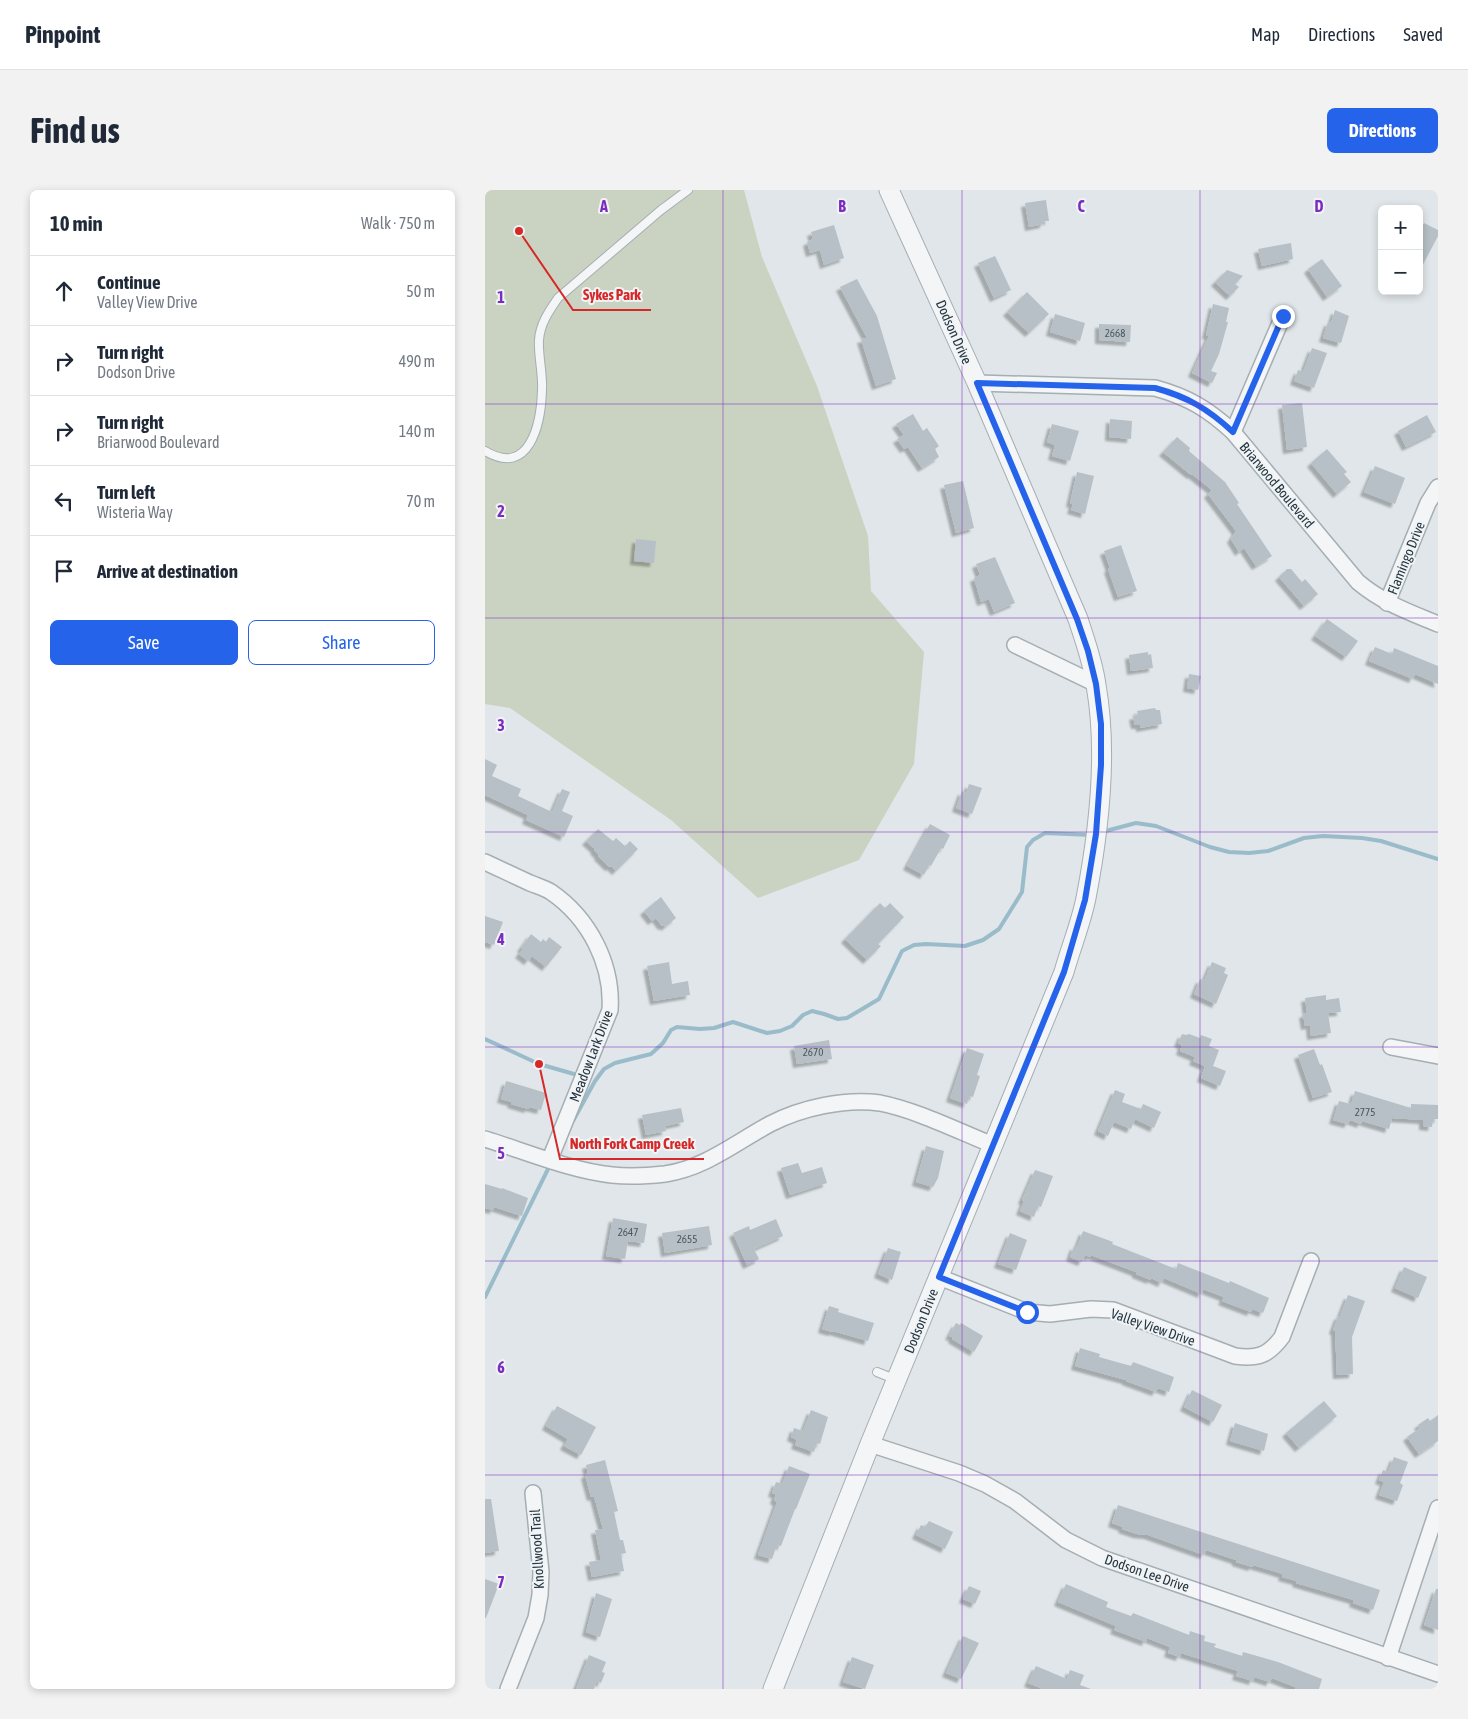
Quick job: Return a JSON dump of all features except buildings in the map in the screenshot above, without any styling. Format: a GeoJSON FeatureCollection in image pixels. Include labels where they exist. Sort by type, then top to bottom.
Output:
{"type":"FeatureCollection","features":[{"type":"Feature","properties":{"kind":"street","name":"Dodson Drive"},"geometry":{"type":"LineString","coordinates":[[773,1689],[870,1444],[1064,972],[1085,900],[1095,846],[1101,765],[1101,724],[1096,684],[1088,651],[1077,619],[977,383],[889,190]]}},
{"type":"Feature","properties":{"kind":"street"},"geometry":{"type":"LineString","coordinates":[[1233,432],[1283,316]]}},
{"type":"Feature","properties":{"kind":"street","name":"Briarwood Boulevard"},"geometry":{"type":"LineString","coordinates":[[977,383],[1155,388],[1175,393],[1197,403],[1217,417],[1233,432],[1359,582],[1372,594],[1387,603],[1438,624]]}},
{"type":"Feature","properties":{"kind":"street","name":"Flamingo Drive"},"geometry":{"type":"LineString","coordinates":[[1387,603],[1429,503],[1438,487]]}},
{"type":"Feature","properties":{"kind":"street"},"geometry":{"type":"LineString","coordinates":[[1015,645],[1096,684]]}},
{"type":"Feature","properties":{"kind":"street","name":"Meadow Lark Drive"},"geometry":{"type":"LineString","coordinates":[[485,862],[550,892],[575,912],[593,938],[607,973],[611,994],[610,1010],[550,1159]]}},
{"type":"Feature","properties":{"kind":"street"},"geometry":{"type":"LineString","coordinates":[[1391,1048],[1438,1056]]}},
{"type":"Feature","properties":{"kind":"street"},"geometry":{"type":"LineString","coordinates":[[485,1139],[586,1170],[612,1175],[638,1176],[667,1173],[689,1168],[713,1158],[770,1124],[791,1114],[825,1105],[860,1102],[880,1104],[919,1115],[993,1145]]}},
{"type":"Feature","properties":{"kind":"street","name":"Valley View Drive"},"geometry":{"type":"LineString","coordinates":[[939,1277],[1027,1312],[1050,1314],[1091,1309],[1113,1310],[1235,1356],[1250,1358],[1263,1355],[1275,1347],[1282,1337],[1311,1261]]}},
{"type":"Feature","properties":{"kind":"street","name":"Dodson Lee Drive"},"geometry":{"type":"LineString","coordinates":[[870,1444],[959,1473],[985,1484],[1015,1501],[1066,1540],[1101,1558],[1438,1674]]}},
{"type":"Feature","properties":{"kind":"street","name":"Knollwood Trail"},"geometry":{"type":"LineString","coordinates":[[508,1689],[536,1618],[540,1595],[541,1572],[533,1493]]}},
{"type":"Feature","properties":{"kind":"street"},"geometry":{"type":"LineString","coordinates":[[1388,1658],[1438,1508]]}},
{"type":"Feature","properties":{"kind":"lane"},"geometry":{"type":"LineString","coordinates":[[485,451],[503,459],[515,457],[524,452],[531,444],[537,430],[542,390],[539,339],[546,315],[558,298],[661,210],[688,190]]}},
{"type":"Feature","properties":{"kind":"lane"},"geometry":{"type":"LineString","coordinates":[[877,1372],[897,1380]]}},
{"type":"Feature","properties":{"kind":"green space"},"geometry":{"type":"Polygon","coordinates":[[[485,190],[744,190],[762,257],[817,386],[868,536],[871,591],[924,652],[914,764],[859,860],[758,898],[671,820],[510,708],[485,704],[485,190]]]}},
{"type":"Feature","properties":{"kind":"waterway"},"geometry":{"type":"LineString","coordinates":[[1102,832],[1136,823],[1156,826],[1210,847],[1229,852],[1249,853],[1268,851],[1304,838],[1323,836],[1362,838],[1381,841],[1438,859]]}},
{"type":"Feature","properties":{"kind":"waterway"},"geometry":{"type":"LineString","coordinates":[[573,1121],[595,1081],[604,1069],[615,1063],[651,1054],[663,1043],[671,1030],[677,1027],[714,1028],[733,1022],[767,1033],[780,1031],[792,1026],[803,1015],[812,1011],[838,1019],[847,1018],[879,999],[902,951],[914,945],[926,944],[965,946],[983,940],[999,929],[1022,892],[1027,847],[1033,840],[1045,833],[1091,835]]}},
{"type":"Feature","properties":{"kind":"waterway"},"geometry":{"type":"LineString","coordinates":[[485,1039],[539,1064],[581,1076]]}},
{"type":"Feature","properties":{"kind":"waterway"},"geometry":{"type":"LineString","coordinates":[[485,1297],[550,1165]]}},
{"type":"Feature","properties":{"kind":"place","name":"Sykes Park"},"geometry":{"type":"Point","coordinates":[519,231]}},
{"type":"Feature","properties":{"kind":"place","name":"North Fork Camp Creek"},"geometry":{"type":"Point","coordinates":[539,1064]}},
{"type":"Feature","properties":{"kind":"route"},"geometry":{"type":"LineString","coordinates":[[1027,1312],[939,1277],[1064,972],[1085,900],[1095,846],[1101,765],[1101,724],[1096,684],[1088,651],[1077,619],[977,383],[1155,388],[1175,393],[1197,403],[1217,417],[1233,432],[1283,316]]}}]}
